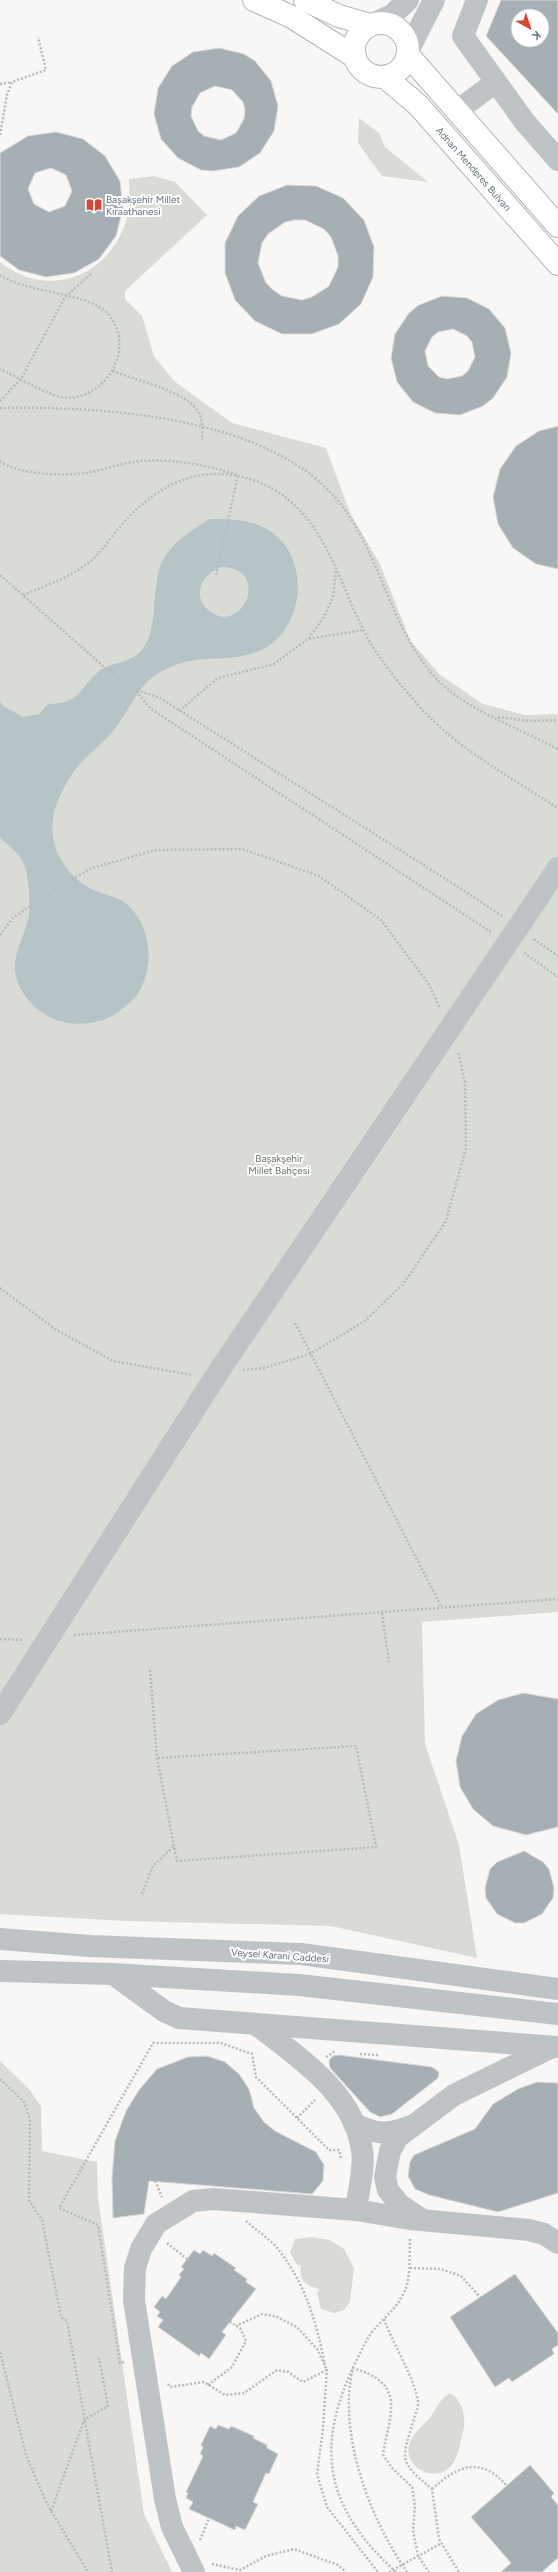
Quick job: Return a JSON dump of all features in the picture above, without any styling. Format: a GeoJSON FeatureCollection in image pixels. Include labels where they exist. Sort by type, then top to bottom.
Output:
{"type":"FeatureCollection","features":[{"type":"Feature","properties":{"kind":"main road"},"geometry":{"type":"LineString","coordinates":[[254,0],[292,17],[354,56],[359,66],[367,73],[386,77],[401,69],[408,52]]}},
{"type":"Feature","properties":{"kind":"main road"},"geometry":{"type":"LineString","coordinates":[[305,0],[345,18],[373,24],[386,23],[396,27],[404,34],[408,52],[558,226]]}},
{"type":"Feature","properties":{"kind":"main road"},"geometry":{"type":"LineString","coordinates":[[354,56],[356,40],[361,31],[373,24]]}},
{"type":"Feature","properties":{"kind":"main road","name":"Adnan Menderes Bulvarı"},"geometry":{"type":"LineString","coordinates":[[386,77],[418,105],[558,264]]}},
{"type":"Feature","properties":{"kind":"street"},"geometry":{"type":"LineString","coordinates":[[373,24],[392,15],[408,0]]}},
{"type":"Feature","properties":{"kind":"street"},"geometry":{"type":"LineString","coordinates":[[408,52],[434,0]]}},
{"type":"Feature","properties":{"kind":"street"},"geometry":{"type":"LineString","coordinates":[[478,0],[463,36],[524,121],[558,160]]}},
{"type":"Feature","properties":{"kind":"street"},"geometry":{"type":"LineString","coordinates":[[458,110],[496,82]]}},
{"type":"Feature","properties":{"kind":"street"},"geometry":{"type":"LineString","coordinates":[[0,1714],[217,1374],[558,868]]}},
{"type":"Feature","properties":{"kind":"street","name":"Veysel Karani Caddesi"},"geometry":{"type":"LineString","coordinates":[[0,1939],[97,1946],[301,1954],[558,1989]]}},
{"type":"Feature","properties":{"kind":"street"},"geometry":{"type":"LineString","coordinates":[[0,1971],[113,1974],[299,1985],[558,2014]]}},
{"type":"Feature","properties":{"kind":"street"},"geometry":{"type":"LineString","coordinates":[[113,1974],[164,2011],[179,2018],[556,2047]]}},
{"type":"Feature","properties":{"kind":"street"},"geometry":{"type":"LineString","coordinates":[[258,2025],[307,2064],[329,2086],[347,2109],[354,2124],[362,2151],[356,2210]]}},
{"type":"Feature","properties":{"kind":"street"},"geometry":{"type":"LineString","coordinates":[[416,2219],[388,2190],[385,2178],[390,2151],[398,2137],[454,2095],[556,2047]]}},
{"type":"Feature","properties":{"kind":"street"},"geometry":{"type":"LineString","coordinates":[[354,2124],[370,2131],[389,2134],[411,2126]]}},
{"type":"Feature","properties":{"kind":"street"},"geometry":{"type":"LineString","coordinates":[[201,2565],[172,2527],[165,2499],[134,2300],[134,2268],[141,2249],[156,2224],[193,2201],[213,2199],[356,2210],[416,2219],[528,2230],[544,2234],[558,2244]]}},
{"type":"Feature","properties":{"kind":"path"},"geometry":{"type":"LineString","coordinates":[[0,84],[12,82],[46,70],[38,37]]}},
{"type":"Feature","properties":{"kind":"path"},"geometry":{"type":"LineString","coordinates":[[0,135],[7,95],[12,82]]}},
{"type":"Feature","properties":{"kind":"path"},"geometry":{"type":"LineString","coordinates":[[0,402],[21,379],[65,297],[91,274]]}},
{"type":"Feature","properties":{"kind":"path"},"geometry":{"type":"LineString","coordinates":[[0,275],[11,283],[88,302],[108,314],[117,331],[118,354],[113,371],[98,389],[80,397],[60,397],[0,369]]}},
{"type":"Feature","properties":{"kind":"path"},"geometry":{"type":"LineString","coordinates":[[113,371],[187,399],[198,410],[202,428],[202,440]]}},
{"type":"Feature","properties":{"kind":"path"},"geometry":{"type":"LineString","coordinates":[[0,408],[92,408],[162,418],[202,428],[267,448],[305,469],[332,495],[351,518],[365,544],[404,629],[423,662],[446,687],[460,698],[558,749]]}},
{"type":"Feature","properties":{"kind":"path"},"geometry":{"type":"LineString","coordinates":[[0,461],[8,467],[36,473],[84,473],[141,461],[182,462],[202,464],[271,487],[296,505],[318,531],[363,630],[378,657],[420,708],[472,752],[558,808]]}},
{"type":"Feature","properties":{"kind":"path"},"geometry":{"type":"LineString","coordinates":[[216,575],[238,475]]}},
{"type":"Feature","properties":{"kind":"path"},"geometry":{"type":"LineString","coordinates":[[23,595],[79,570],[98,554],[140,504],[166,487],[196,476],[238,475]]}},
{"type":"Feature","properties":{"kind":"path"},"geometry":{"type":"LineString","coordinates":[[179,711],[218,678],[274,664],[308,639],[324,617],[333,597],[336,570]]}},
{"type":"Feature","properties":{"kind":"path"},"geometry":{"type":"LineString","coordinates":[[0,575],[103,666],[134,689],[151,709],[513,935],[558,956]]}},
{"type":"Feature","properties":{"kind":"path"},"geometry":{"type":"LineString","coordinates":[[308,639],[363,630]]}},
{"type":"Feature","properties":{"kind":"path"},"geometry":{"type":"LineString","coordinates":[[134,689],[160,698],[463,890],[558,976]]}},
{"type":"Feature","properties":{"kind":"path"},"geometry":{"type":"LineString","coordinates":[[496,717],[530,721],[558,720]]}},
{"type":"Feature","properties":{"kind":"path"},"geometry":{"type":"LineString","coordinates":[[0,935],[13,918],[54,890],[92,868],[156,850],[242,849],[319,876],[381,920],[430,986],[455,1041],[465,1082],[466,1148],[446,1221],[404,1283],[365,1321],[310,1354],[264,1368],[201,1376],[113,1361],[54,1329],[0,1288]]}},
{"type":"Feature","properties":{"kind":"path"},"geometry":{"type":"LineString","coordinates":[[295,1323],[442,1608]]}},
{"type":"Feature","properties":{"kind":"path"},"geometry":{"type":"LineString","coordinates":[[0,1639],[28,1640],[48,1637],[558,1599]]}},
{"type":"Feature","properties":{"kind":"path"},"geometry":{"type":"LineString","coordinates":[[382,1612],[389,1662]]}},
{"type":"Feature","properties":{"kind":"path"},"geometry":{"type":"LineString","coordinates":[[150,1670],[157,1758],[177,1861],[376,1847],[356,1746],[157,1758]]}},
{"type":"Feature","properties":{"kind":"path"},"geometry":{"type":"LineString","coordinates":[[142,1894],[153,1866],[174,1845]]}},
{"type":"Feature","properties":{"kind":"path"},"geometry":{"type":"LineString","coordinates":[[356,2053],[378,2056],[377,2034]]}},
{"type":"Feature","properties":{"kind":"path"},"geometry":{"type":"LineString","coordinates":[[323,2062],[328,2054],[335,2051],[342,2052]]}},
{"type":"Feature","properties":{"kind":"path"},"geometry":{"type":"LineString","coordinates":[[0,2079],[24,2102],[30,2119],[29,2201],[42,2220],[61,2317],[67,2321],[112,2572]]}},
{"type":"Feature","properties":{"kind":"path"},"geometry":{"type":"LineString","coordinates":[[297,2118],[329,2086]]}},
{"type":"Feature","properties":{"kind":"path"},"geometry":{"type":"LineString","coordinates":[[155,2182],[170,2214]]}},
{"type":"Feature","properties":{"kind":"path"},"geometry":{"type":"LineString","coordinates":[[395,2571],[370,2549],[346,2515],[333,2474],[330,2454],[334,2419],[352,2368],[369,2336],[402,2298],[409,2268],[416,2219]]}},
{"type":"Feature","properties":{"kind":"path"},"geometry":{"type":"LineString","coordinates":[[244,2220],[277,2248],[298,2280],[316,2318],[327,2370],[323,2428],[317,2474],[327,2507],[378,2572]]}},
{"type":"Feature","properties":{"kind":"path"},"geometry":{"type":"LineString","coordinates":[[166,2241],[169,2247],[187,2259]]}},
{"type":"Feature","properties":{"kind":"path"},"geometry":{"type":"LineString","coordinates":[[409,2268],[441,2269],[461,2276],[480,2297]]}},
{"type":"Feature","properties":{"kind":"path"},"geometry":{"type":"LineString","coordinates":[[236,2326],[262,2314],[275,2316],[297,2327],[317,2349],[327,2370]]}},
{"type":"Feature","properties":{"kind":"path"},"geometry":{"type":"LineString","coordinates":[[384,2319],[394,2347],[411,2376],[418,2404],[403,2453],[410,2471],[432,2489],[442,2543],[459,2572]]}},
{"type":"Feature","properties":{"kind":"path"},"geometry":{"type":"LineString","coordinates":[[208,2385],[232,2367],[246,2341],[240,2328],[227,2320]]}},
{"type":"Feature","properties":{"kind":"path"},"geometry":{"type":"LineString","coordinates":[[0,2352],[26,2455],[51,2511],[88,2572]]}},
{"type":"Feature","properties":{"kind":"path"},"geometry":{"type":"LineString","coordinates":[[51,2511],[84,2420],[108,2406],[99,2358]]}},
{"type":"Feature","properties":{"kind":"path"},"geometry":{"type":"LineString","coordinates":[[352,2368],[371,2374],[389,2392],[393,2414],[383,2455],[393,2469],[412,2487],[415,2506],[413,2531],[418,2556],[429,2572]]}},
{"type":"Feature","properties":{"kind":"path"},"geometry":{"type":"LineString","coordinates":[[352,2368],[349,2385],[348,2408],[352,2441],[366,2492],[385,2536],[407,2572]]}},
{"type":"Feature","properties":{"kind":"path"},"geometry":{"type":"LineString","coordinates":[[432,2489],[452,2472],[466,2467],[484,2468],[495,2472],[506,2486]]}},
{"type":"Feature","properties":{"kind":"path"},"geometry":{"type":"LineString","coordinates":[[203,2546],[200,2540],[209,2518]]}},
{"type":"Feature","properties":{"kind":"path"},"geometry":{"type":"LineString","coordinates":[[389,2572],[395,2571],[402,2565],[442,2543]]}},
{"type":"Feature","properties":{"kind":"path"},"geometry":{"type":"LineString","coordinates":[[201,2565],[212,2564],[240,2570],[266,2556],[294,2549],[338,2564],[346,2572]]}},
{"type":"Feature","properties":{"kind":"green space"},"geometry":{"type":"Polygon","coordinates":[[[359,118],[379,133],[385,147],[428,182],[382,176],[358,143],[359,118]]]}},
{"type":"Feature","properties":{"kind":"green space","name":"Başakşehir Millet Bahçesi"},"geometry":{"type":"Polygon","coordinates":[[[154,176],[175,182],[207,215],[125,291],[125,299],[142,316],[154,356],[174,381],[232,423],[326,448],[351,515],[380,564],[410,640],[439,674],[483,704],[525,715],[558,714],[558,1612],[422,1622],[425,1744],[459,1845],[477,1958],[331,1926],[127,1921],[0,1914],[0,262],[17,273],[35,279],[53,281],[71,278],[87,271],[102,260],[114,245],[124,227],[129,204],[129,179],[154,176]]]}},
{"type":"Feature","properties":{"kind":"green space"},"geometry":{"type":"Polygon","coordinates":[[[0,2061],[29,2089],[41,2106],[42,2151],[97,2162],[98,2198],[144,2514],[172,2572],[0,2572],[0,2061]]]}},
{"type":"Feature","properties":{"kind":"green space"},"geometry":{"type":"Polygon","coordinates":[[[311,2237],[330,2240],[344,2249],[354,2268],[350,2302],[344,2310],[334,2313],[321,2309],[317,2293],[320,2289],[307,2285],[302,2279],[300,2271],[301,2266],[296,2264],[290,2252],[295,2239],[311,2237]]]}},
{"type":"Feature","properties":{"kind":"green space"},"geometry":{"type":"Polygon","coordinates":[[[450,2393],[460,2403],[464,2417],[464,2427],[460,2447],[452,2465],[445,2471],[429,2473],[415,2466],[410,2459],[408,2451],[410,2442],[416,2432],[429,2419],[440,2401],[450,2393]]]}},
{"type":"Feature","properties":{"kind":"shaded area"},"geometry":{"type":"Polygon","coordinates":[[[210,519],[245,521],[265,528],[278,538],[288,550],[295,564],[298,580],[294,612],[287,626],[277,639],[267,647],[257,652],[236,657],[186,662],[173,666],[150,679],[138,693],[113,731],[88,755],[68,780],[58,799],[53,819],[52,830],[57,852],[67,868],[86,886],[124,902],[136,914],[146,936],[148,961],[147,973],[137,995],[117,1013],[97,1022],[83,1024],[59,1021],[41,1012],[26,997],[17,979],[15,969],[16,956],[29,915],[29,892],[26,869],[22,860],[14,850],[0,838],[0,701],[3,706],[23,717],[39,714],[48,704],[59,703],[72,699],[102,669],[130,659],[140,652],[146,644],[150,634],[158,574],[165,556],[182,538],[210,519]],[[222,567],[210,574],[202,584],[200,597],[202,603],[207,609],[219,616],[231,616],[240,610],[246,600],[249,589],[246,578],[237,570],[222,567]]]}},
{"type":"Feature","properties":{"kind":"building"},"geometry":{"type":"Polygon","coordinates":[[[501,0],[558,0],[558,114],[486,36],[501,0]]]}},
{"type":"Feature","properties":{"kind":"building"},"geometry":{"type":"Polygon","coordinates":[[[219,48],[244,54],[255,61],[271,81],[278,106],[274,131],[260,153],[239,167],[213,171],[201,170],[178,158],[161,139],[154,114],[158,88],[172,66],[193,52],[219,48]],[[215,86],[200,93],[192,107],[191,116],[198,131],[204,136],[221,140],[236,133],[244,119],[245,110],[243,102],[232,90],[215,86]]]}},
{"type":"Feature","properties":{"kind":"building","name":"Başakşehir Millet Kıraathanesi"},"geometry":{"type":"Polygon","coordinates":[[[56,132],[83,139],[105,156],[120,181],[123,209],[116,236],[99,259],[74,273],[46,277],[19,270],[0,256],[0,153],[28,136],[56,132]],[[51,168],[35,173],[28,189],[34,204],[49,212],[65,206],[72,191],[66,175],[51,168]]]}},
{"type":"Feature","properties":{"kind":"building"},"geometry":{"type":"Polygon","coordinates":[[[287,185],[316,186],[343,198],[364,220],[374,247],[373,277],[361,304],[339,324],[312,334],[282,334],[255,321],[235,300],[225,273],[225,243],[238,216],[259,196],[287,185]],[[305,220],[285,222],[268,234],[262,243],[258,263],[266,283],[273,290],[282,296],[302,300],[312,297],[329,286],[338,267],[338,256],[331,237],[324,229],[305,220]]]}},
{"type":"Feature","properties":{"kind":"building"},"geometry":{"type":"Polygon","coordinates":[[[442,296],[467,298],[489,309],[505,328],[511,353],[507,377],[493,398],[483,406],[460,415],[435,413],[413,402],[397,382],[391,358],[395,334],[409,313],[419,305],[442,296]],[[453,329],[438,332],[432,337],[425,351],[428,366],[439,377],[447,379],[462,376],[468,371],[475,357],[472,342],[467,336],[453,329]]]}},
{"type":"Feature","properties":{"kind":"building"},"geometry":{"type":"Polygon","coordinates":[[[558,426],[558,569],[536,564],[513,548],[498,524],[493,497],[500,469],[516,446],[539,431],[558,426]]]}},
{"type":"Feature","properties":{"kind":"building"},"geometry":{"type":"Polygon","coordinates":[[[523,1693],[558,1699],[558,1827],[526,1835],[493,1826],[473,1809],[460,1787],[456,1761],[462,1736],[476,1714],[498,1700],[523,1693]]]}},
{"type":"Feature","properties":{"kind":"building"},"geometry":{"type":"Polygon","coordinates":[[[524,1851],[543,1862],[549,1869],[554,1888],[553,1898],[542,1914],[524,1923],[515,1923],[497,1914],[486,1898],[485,1888],[490,1869],[497,1862],[524,1851]]]}},
{"type":"Feature","properties":{"kind":"building"},"geometry":{"type":"Polygon","coordinates":[[[339,2055],[432,2067],[439,2072],[438,2078],[392,2114],[380,2117],[370,2112],[330,2068],[329,2060],[333,2056],[339,2055]]]}},
{"type":"Feature","properties":{"kind":"building"},"geometry":{"type":"Polygon","coordinates":[[[207,2056],[225,2062],[239,2074],[249,2089],[254,2108],[264,2122],[275,2131],[316,2152],[324,2165],[323,2181],[312,2194],[149,2181],[144,2214],[113,2218],[112,2177],[115,2141],[126,2111],[139,2090],[157,2069],[188,2057],[207,2056]]]}},
{"type":"Feature","properties":{"kind":"building"},"geometry":{"type":"Polygon","coordinates":[[[537,2082],[558,2083],[558,2193],[498,2212],[429,2195],[415,2189],[408,2176],[410,2162],[414,2155],[475,2129],[493,2104],[518,2089],[537,2082]]]}},
{"type":"Feature","properties":{"kind":"building"},"geometry":{"type":"Polygon","coordinates":[[[194,2250],[200,2254],[203,2250],[212,2256],[214,2253],[236,2268],[234,2270],[247,2279],[246,2282],[256,2289],[222,2332],[226,2335],[209,2359],[201,2353],[199,2356],[158,2327],[163,2320],[157,2316],[160,2312],[154,2307],[162,2296],[166,2299],[181,2277],[179,2275],[184,2269],[181,2267],[194,2250]]]}},
{"type":"Feature","properties":{"kind":"building"},"geometry":{"type":"Polygon","coordinates":[[[515,2274],[558,2333],[558,2345],[552,2349],[554,2354],[512,2382],[509,2378],[495,2387],[450,2317],[515,2274]]]}},
{"type":"Feature","properties":{"kind":"building"},"geometry":{"type":"Polygon","coordinates":[[[218,2425],[229,2429],[231,2426],[254,2436],[253,2438],[267,2445],[267,2448],[278,2454],[269,2474],[266,2473],[253,2502],[258,2504],[245,2530],[236,2526],[235,2530],[189,2509],[193,2502],[186,2498],[188,2493],[186,2492],[203,2456],[200,2454],[203,2447],[201,2445],[210,2426],[216,2429],[218,2425]]]}},
{"type":"Feature","properties":{"kind":"building"},"geometry":{"type":"Polygon","coordinates":[[[530,2465],[554,2493],[551,2497],[558,2505],[558,2558],[542,2572],[501,2572],[511,2563],[471,2517],[530,2465]]]}},
{"type":"Feature","properties":{"kind":"place","name":"Başakşehir Millet Kıraathanesi"},"geometry":{"type":"Point","coordinates":[94,205]}}]}
